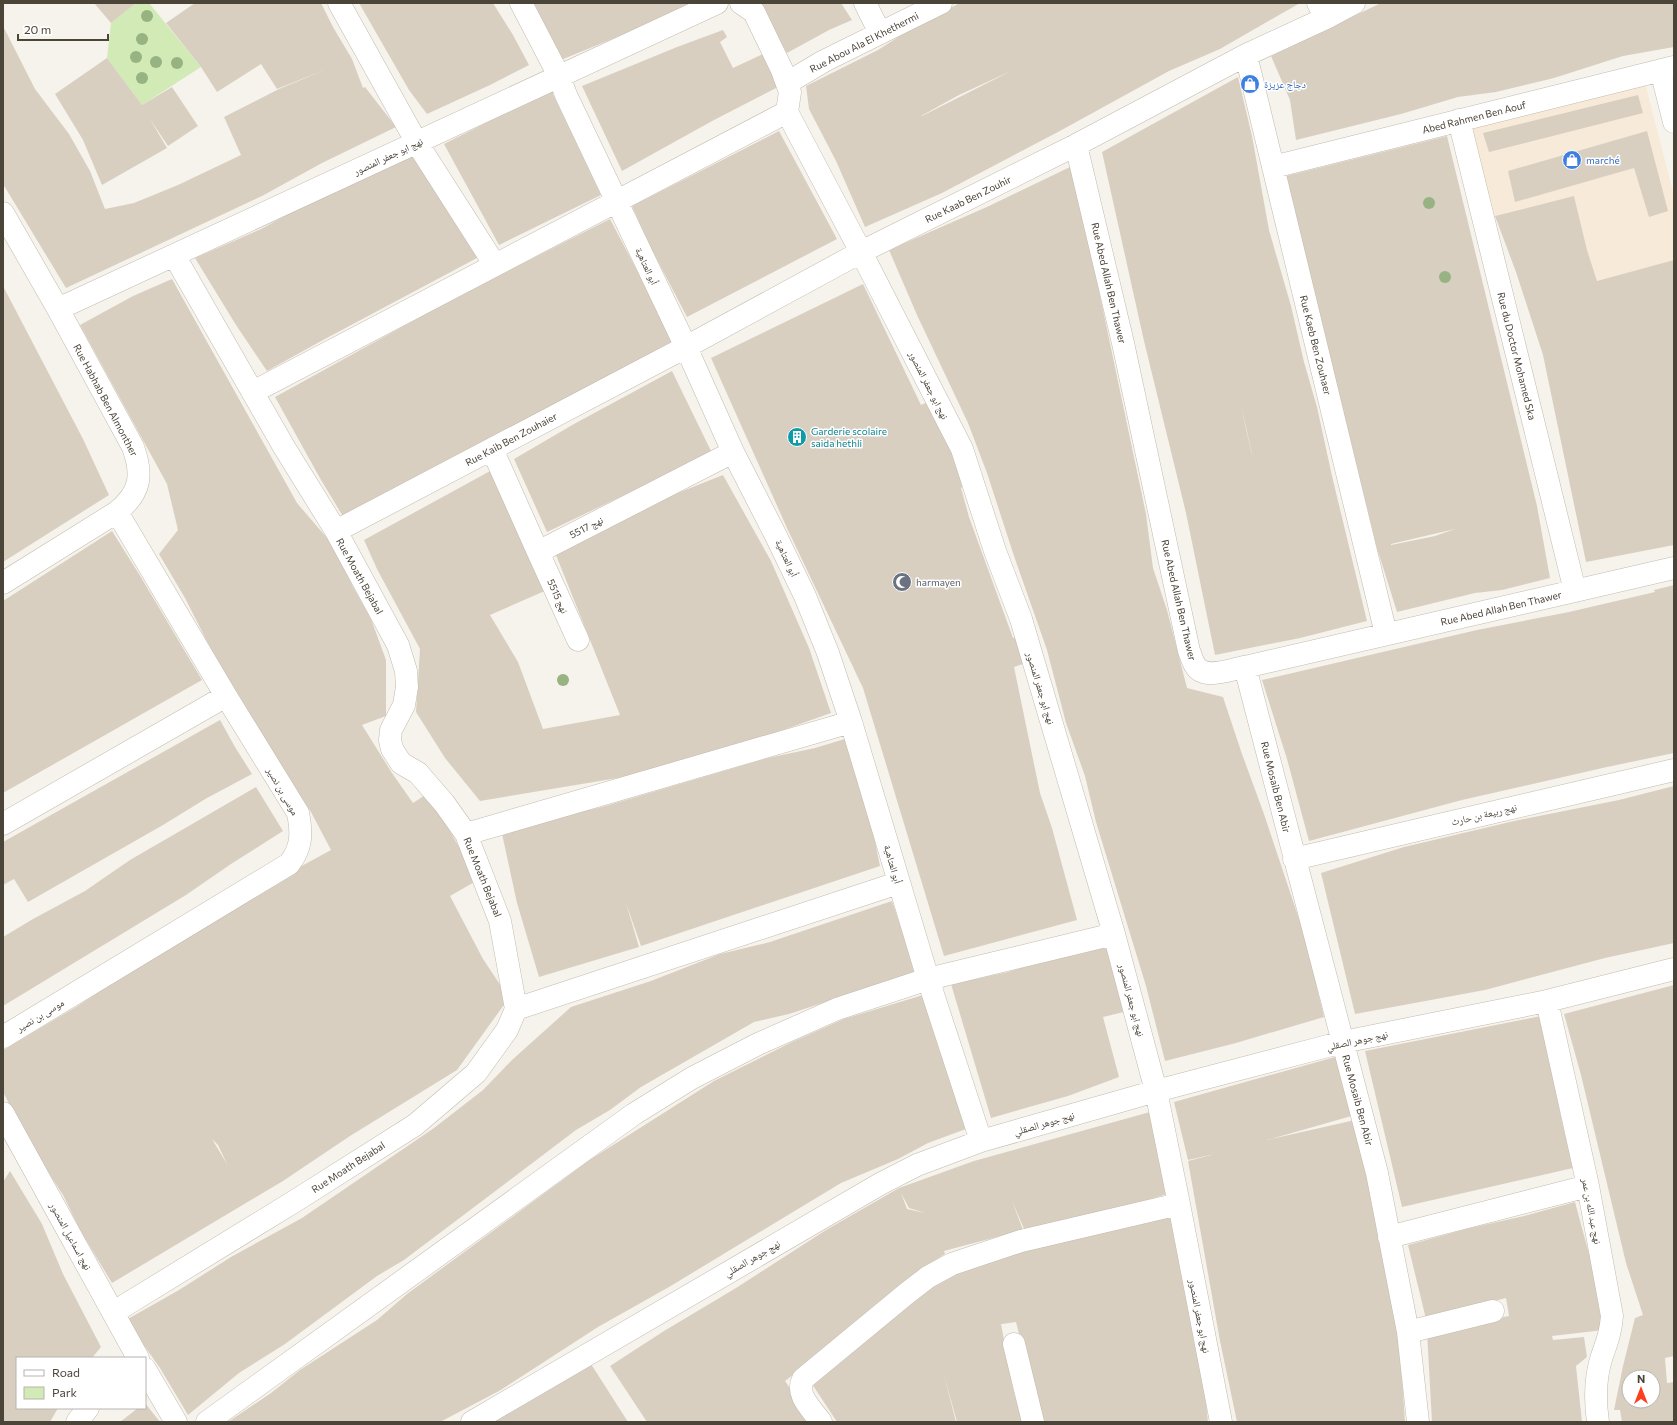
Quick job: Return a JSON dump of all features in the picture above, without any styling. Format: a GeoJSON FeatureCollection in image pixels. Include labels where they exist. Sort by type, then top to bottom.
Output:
{"type":"FeatureCollection","features":[{"type":"Feature","properties":{"kind":"street"},"geometry":{"type":"LineString","coordinates":[[339,3],[417,143],[495,265]]}},
{"type":"Feature","properties":{"kind":"street","name":"أبو العتاهية"},"geometry":{"type":"LineString","coordinates":[[521,3],[559,76],[566,95],[686,347],[733,452],[805,596],[828,653],[851,722],[898,883],[981,1141]]}},
{"type":"Feature","properties":{"kind":"street","name":"نهج ابو جعفر المنصور"},"geometry":{"type":"LineString","coordinates":[[58,309],[717,3]]}},
{"type":"Feature","properties":{"kind":"street"},"geometry":{"type":"LineString","coordinates":[[253,392],[787,112],[790,92],[782,70],[754,12],[741,3]]}},
{"type":"Feature","properties":{"kind":"street"},"geometry":{"type":"LineString","coordinates":[[864,3],[880,34]]}},
{"type":"Feature","properties":{"kind":"street","name":"Rue Abou Ala El Khethermi"},"geometry":{"type":"LineString","coordinates":[[787,83],[824,61],[941,3]]}},
{"type":"Feature","properties":{"kind":"street"},"geometry":{"type":"LineString","coordinates":[[1246,55],[1322,10],[1354,3]]}},
{"type":"Feature","properties":{"kind":"street","name":"Rue Kaab Ben Zouhir"},"geometry":{"type":"LineString","coordinates":[[686,347],[861,252],[1076,146],[1246,55]]}},
{"type":"Feature","properties":{"kind":"street","name":"Rue Kaeb Ben Zouhaer"},"geometry":{"type":"LineString","coordinates":[[1246,55],[1386,634]]}},
{"type":"Feature","properties":{"kind":"street"},"geometry":{"type":"LineString","coordinates":[[1668,68],[1674,122]]}},
{"type":"Feature","properties":{"kind":"street","name":"Abed Rahmen Ben Aouf"},"geometry":{"type":"LineString","coordinates":[[1273,167],[1668,68]]}},
{"type":"Feature","properties":{"kind":"street","name":"نهج ابو جعفر المنصور"},"geometry":{"type":"LineString","coordinates":[[787,112],[962,449],[995,551],[1021,619],[1114,934],[1156,1091],[1221,1422]]}},
{"type":"Feature","properties":{"kind":"street","name":"Rue du Doctor Mohamed Ska"},"geometry":{"type":"LineString","coordinates":[[1459,120],[1575,591]]}},
{"type":"Feature","properties":{"kind":"street","name":"Rue Abed Allah Ben Thawer"},"geometry":{"type":"LineString","coordinates":[[1076,146],[1123,343],[1189,651],[1194,665],[1204,673],[1210,674],[1245,667],[1674,568]]}},
{"type":"Feature","properties":{"kind":"street","name":"Rue Habhab Ben Almonther"},"geometry":{"type":"LineString","coordinates":[[3,213],[58,309],[133,447],[138,461],[140,474],[137,490],[129,502],[118,512],[3,583]]}},
{"type":"Feature","properties":{"kind":"street","name":"Rue Moath Bejabal"},"geometry":{"type":"LineString","coordinates":[[114,1312],[295,1201],[415,1125],[476,1073],[507,1030],[516,1009],[500,921],[466,834],[444,803],[418,773],[401,763],[392,749],[390,740],[391,730],[404,705],[407,687],[406,671],[398,645],[336,531],[284,447],[174,255]]}},
{"type":"Feature","properties":{"kind":"street","name":"Rue Kaib Ben Zouhaier"},"geometry":{"type":"LineString","coordinates":[[336,531],[686,347]]}},
{"type":"Feature","properties":{"kind":"street"},"geometry":{"type":"LineString","coordinates":[[492,449],[538,552]]}},
{"type":"Feature","properties":{"kind":"street","name":"نهج 5517"},"geometry":{"type":"LineString","coordinates":[[538,552],[733,452]]}},
{"type":"Feature","properties":{"kind":"street","name":"موسى بن نصير"},"geometry":{"type":"LineString","coordinates":[[3,1038],[289,864],[296,855],[301,827],[298,813],[226,696],[118,512]]}},
{"type":"Feature","properties":{"kind":"street","name":"نهج 5515"},"geometry":{"type":"LineString","coordinates":[[538,552],[578,640]]}},
{"type":"Feature","properties":{"kind":"street","name":"Rue Mosaib Ben Abir"},"geometry":{"type":"LineString","coordinates":[[1245,667],[1377,1173],[1408,1332],[1418,1422]]}},
{"type":"Feature","properties":{"kind":"street"},"geometry":{"type":"LineString","coordinates":[[3,824],[226,696]]}},
{"type":"Feature","properties":{"kind":"street"},"geometry":{"type":"LineString","coordinates":[[466,834],[851,722]]}},
{"type":"Feature","properties":{"kind":"street","name":"نهج ربيعة بن حارث"},"geometry":{"type":"LineString","coordinates":[[1294,859],[1674,770]]}},
{"type":"Feature","properties":{"kind":"street"},"geometry":{"type":"LineString","coordinates":[[516,1009],[898,883]]}},
{"type":"Feature","properties":{"kind":"street"},"geometry":{"type":"LineString","coordinates":[[207,1422],[634,1114],[692,1078],[758,1044],[837,1009],[928,979],[1114,934]]}},
{"type":"Feature","properties":{"kind":"street","name":"نهج جوهر الصقلي"},"geometry":{"type":"LineString","coordinates":[[472,1422],[880,1184],[918,1165],[981,1141],[1156,1091],[1343,1042],[1547,1001],[1674,969]]}},
{"type":"Feature","properties":{"kind":"street","name":"نهج عبد الله بن عمر"},"geometry":{"type":"LineString","coordinates":[[1547,1001],[1588,1186],[1612,1316],[1611,1330],[1602,1357],[1597,1385],[1595,1402],[1598,1422]]}},
{"type":"Feature","properties":{"kind":"street"},"geometry":{"type":"LineString","coordinates":[[3,1152],[7,1122]]}},
{"type":"Feature","properties":{"kind":"street","name":"نهج اسماعيل المنصور"},"geometry":{"type":"LineString","coordinates":[[7,1122],[114,1312],[133,1356]]}},
{"type":"Feature","properties":{"kind":"street"},"geometry":{"type":"LineString","coordinates":[[1389,1236],[1588,1186]]}},
{"type":"Feature","properties":{"kind":"street"},"geometry":{"type":"LineString","coordinates":[[821,1422],[801,1394],[800,1385],[803,1379],[928,1277],[952,1264],[1021,1241],[1179,1204]]}},
{"type":"Feature","properties":{"kind":"street"},"geometry":{"type":"LineString","coordinates":[[1408,1332],[1493,1311]]}},
{"type":"Feature","properties":{"kind":"street"},"geometry":{"type":"LineString","coordinates":[[1014,1344],[1033,1422]]}},
{"type":"Feature","properties":{"kind":"street"},"geometry":{"type":"LineString","coordinates":[[146,1371],[176,1422]]}},
{"type":"Feature","properties":{"kind":"street"},"geometry":{"type":"LineString","coordinates":[[77,1422],[87,1409]]}},
{"type":"Feature","properties":{"kind":"shaded area","name":"marché"},"geometry":{"type":"Polygon","coordinates":[[[1644,79],[1674,196],[1674,260],[1597,281],[1587,250],[1574,196],[1495,216],[1471,124],[1644,79]]]}},
{"type":"Feature","properties":{"kind":"green space"},"geometry":{"type":"Polygon","coordinates":[[[136,3],[149,3],[201,67],[142,105],[107,58],[111,23],[136,3]]]}},
{"type":"Feature","properties":{"kind":"building"},"geometry":{"type":"Polygon","coordinates":[[[94,3],[136,3],[111,23],[94,3]]]}},
{"type":"Feature","properties":{"kind":"building"},"geometry":{"type":"Polygon","coordinates":[[[195,3],[321,3],[352,59],[363,88],[365,87],[396,127],[322,163],[262,196],[66,288],[3,184],[3,26],[35,89],[69,134],[90,171],[105,209],[134,203],[178,185],[241,155],[224,117],[279,89],[327,69],[277,89],[261,64],[217,92],[201,67],[166,23],[195,3]]]}},
{"type":"Feature","properties":{"kind":"building"},"geometry":{"type":"Polygon","coordinates":[[[359,3],[493,3],[513,35],[529,65],[427,114],[409,90],[359,3]]]}},
{"type":"Feature","properties":{"kind":"building"},"geometry":{"type":"Polygon","coordinates":[[[528,3],[690,3],[653,22],[561,60],[528,3]]]}},
{"type":"Feature","properties":{"kind":"building"},"geometry":{"type":"Polygon","coordinates":[[[757,3],[841,3],[852,20],[829,30],[787,53],[757,3]]]}},
{"type":"Feature","properties":{"kind":"building"},"geometry":{"type":"Polygon","coordinates":[[[960,3],[1300,3],[1220,49],[1169,71],[942,193],[865,227],[836,161],[809,109],[806,86],[878,50],[920,23],[960,3]],[[1011,71],[959,95],[922,116],[1011,71]]]}},
{"type":"Feature","properties":{"kind":"building"},"geometry":{"type":"Polygon","coordinates":[[[1381,3],[1674,3],[1674,47],[1623,56],[1554,78],[1496,92],[1458,97],[1401,114],[1296,140],[1290,100],[1271,56],[1381,3]]]}},
{"type":"Feature","properties":{"kind":"building"},"geometry":{"type":"Polygon","coordinates":[[[723,30],[727,37],[720,42],[733,68],[763,54],[780,86],[714,120],[622,171],[582,86],[723,30]]]}},
{"type":"Feature","properties":{"kind":"building"},"geometry":{"type":"Polygon","coordinates":[[[107,58],[142,105],[172,87],[198,126],[168,146],[150,119],[167,148],[102,185],[83,140],[55,94],[107,58]]]}},
{"type":"Feature","properties":{"kind":"building"},"geometry":{"type":"Polygon","coordinates":[[[1238,77],[1252,136],[1269,230],[1291,306],[1304,362],[1317,407],[1367,621],[1300,638],[1215,655],[1186,513],[1144,341],[1102,152],[1238,77]],[[1241,407],[1252,455],[1252,454],[1241,407]]]}},
{"type":"Feature","properties":{"kind":"building"},"geometry":{"type":"Polygon","coordinates":[[[551,90],[601,195],[499,245],[444,144],[551,90]]]}},
{"type":"Feature","properties":{"kind":"building"},"geometry":{"type":"Polygon","coordinates":[[[1638,95],[1643,113],[1489,152],[1483,133],[1638,95]]]}},
{"type":"Feature","properties":{"kind":"building"},"geometry":{"type":"Polygon","coordinates":[[[779,131],[837,239],[687,317],[650,246],[632,206],[779,131]]]}},
{"type":"Feature","properties":{"kind":"building"},"geometry":{"type":"Polygon","coordinates":[[[1647,131],[1668,211],[1649,217],[1634,168],[1515,202],[1508,171],[1647,131]]]}},
{"type":"Feature","properties":{"kind":"building"},"geometry":{"type":"Polygon","coordinates":[[[1447,136],[1537,506],[1550,578],[1502,590],[1475,593],[1397,612],[1377,548],[1286,176],[1447,136]],[[1455,529],[1391,545],[1435,536],[1455,529]]]}},
{"type":"Feature","properties":{"kind":"building"},"geometry":{"type":"Polygon","coordinates":[[[415,151],[477,258],[267,371],[236,325],[195,258],[261,229],[360,175],[415,151]]]}},
{"type":"Feature","properties":{"kind":"building"},"geometry":{"type":"Polygon","coordinates":[[[1070,167],[1088,239],[1146,514],[1153,568],[1167,610],[1187,688],[1223,697],[1305,937],[1324,1017],[1236,1043],[1165,1061],[1146,986],[1096,822],[1085,776],[1066,723],[1047,650],[987,473],[968,423],[917,315],[889,250],[989,206],[1070,167]]]}},
{"type":"Feature","properties":{"kind":"building"},"geometry":{"type":"Polygon","coordinates":[[[1574,196],[1587,250],[1597,281],[1674,260],[1674,545],[1586,562],[1543,355],[1516,272],[1495,216],[1574,196]]]}},
{"type":"Feature","properties":{"kind":"building"},"geometry":{"type":"Polygon","coordinates":[[[610,219],[676,345],[344,518],[275,397],[449,301],[610,219]]]}},
{"type":"Feature","properties":{"kind":"building"},"geometry":{"type":"Polygon","coordinates":[[[172,279],[297,503],[339,552],[352,585],[371,619],[386,660],[386,716],[362,725],[413,803],[428,793],[478,880],[450,896],[483,959],[501,986],[506,1002],[457,1070],[350,1136],[283,1181],[112,1283],[80,1230],[63,1195],[31,1146],[3,1092],[3,1050],[76,1007],[298,868],[331,850],[311,812],[279,766],[220,667],[185,598],[159,554],[178,530],[167,484],[80,325],[133,296],[172,279]],[[212,1139],[227,1164],[218,1145],[212,1139]]]}},
{"type":"Feature","properties":{"kind":"building"},"geometry":{"type":"Polygon","coordinates":[[[863,284],[921,405],[930,401],[968,481],[961,488],[969,517],[1013,638],[1019,636],[1026,663],[1014,667],[1040,793],[1052,828],[1077,920],[944,956],[863,688],[787,528],[711,358],[863,284]]]}},
{"type":"Feature","properties":{"kind":"building"},"geometry":{"type":"Polygon","coordinates":[[[3,286],[83,439],[109,495],[3,562],[3,286]]]}},
{"type":"Feature","properties":{"kind":"building"},"geometry":{"type":"Polygon","coordinates":[[[672,371],[712,453],[547,532],[514,459],[574,424],[672,371]]]}},
{"type":"Feature","properties":{"kind":"building"},"geometry":{"type":"Polygon","coordinates":[[[492,470],[547,590],[490,615],[518,662],[543,729],[620,715],[554,550],[655,502],[723,475],[771,561],[809,648],[831,713],[738,746],[642,774],[480,801],[445,758],[416,712],[420,649],[377,569],[364,540],[492,470]]]}},
{"type":"Feature","properties":{"kind":"building"},"geometry":{"type":"Polygon","coordinates":[[[112,531],[202,680],[3,793],[3,601],[112,531]]]}},
{"type":"Feature","properties":{"kind":"building"},"geometry":{"type":"Polygon","coordinates":[[[1674,585],[1674,753],[1462,800],[1309,841],[1287,759],[1262,680],[1477,630],[1569,612],[1655,592],[1654,590],[1674,585]]]}},
{"type":"Feature","properties":{"kind":"building"},"geometry":{"type":"Polygon","coordinates":[[[220,720],[252,774],[207,798],[163,825],[28,902],[14,879],[3,885],[3,842],[220,720]]]}},
{"type":"Feature","properties":{"kind":"building"},"geometry":{"type":"Polygon","coordinates":[[[848,738],[868,807],[880,866],[641,946],[626,903],[639,947],[539,977],[517,903],[501,829],[602,807],[768,758],[815,748],[848,738]]]}},
{"type":"Feature","properties":{"kind":"building"},"geometry":{"type":"Polygon","coordinates":[[[1674,786],[1674,943],[1605,958],[1485,990],[1355,1014],[1321,873],[1404,847],[1514,821],[1619,800],[1674,786]]]}},
{"type":"Feature","properties":{"kind":"building"},"geometry":{"type":"Polygon","coordinates":[[[256,787],[283,831],[186,895],[3,1006],[3,937],[85,891],[130,860],[256,787]]]}},
{"type":"Feature","properties":{"kind":"building"},"geometry":{"type":"Polygon","coordinates":[[[892,901],[916,972],[789,1014],[754,1022],[641,1087],[610,1110],[576,1130],[404,1260],[377,1276],[285,1344],[239,1373],[188,1415],[160,1368],[126,1320],[179,1290],[231,1257],[302,1218],[434,1128],[483,1090],[512,1060],[571,1007],[651,981],[720,954],[770,942],[892,901]]]}},
{"type":"Feature","properties":{"kind":"building"},"geometry":{"type":"Polygon","coordinates":[[[1107,943],[1128,1011],[1103,1017],[1119,1077],[1068,1096],[991,1118],[951,984],[1008,972],[1065,954],[1107,943]]]}},
{"type":"Feature","properties":{"kind":"building"},"geometry":{"type":"Polygon","coordinates":[[[1674,985],[1674,1356],[1665,1358],[1667,1383],[1674,1382],[1674,1422],[1622,1422],[1620,1410],[1614,1410],[1621,1376],[1621,1409],[1661,1409],[1661,1369],[1622,1369],[1635,1318],[1643,1315],[1626,1263],[1581,1075],[1564,1014],[1674,985]]]}},
{"type":"Feature","properties":{"kind":"building"},"geometry":{"type":"Polygon","coordinates":[[[923,995],[966,1129],[928,1143],[898,1159],[841,1183],[669,1287],[598,1327],[499,1391],[440,1422],[228,1422],[271,1393],[300,1370],[377,1320],[407,1294],[591,1159],[714,1081],[792,1042],[844,1019],[923,995]]]}},
{"type":"Feature","properties":{"kind":"building"},"geometry":{"type":"Polygon","coordinates":[[[1541,1016],[1562,1122],[1573,1168],[1402,1207],[1365,1051],[1541,1016]]]}},
{"type":"Feature","properties":{"kind":"building"},"geometry":{"type":"Polygon","coordinates":[[[1342,1055],[1355,1115],[1267,1140],[1355,1120],[1399,1333],[1405,1422],[1237,1422],[1220,1341],[1188,1161],[1215,1154],[1188,1160],[1174,1102],[1342,1055]]]}},
{"type":"Feature","properties":{"kind":"building"},"geometry":{"type":"Polygon","coordinates":[[[1150,1112],[1171,1193],[1074,1221],[1025,1231],[1012,1201],[1023,1230],[944,1251],[945,1254],[910,1277],[846,1334],[785,1381],[813,1422],[647,1422],[610,1366],[826,1230],[899,1188],[974,1161],[1150,1112]],[[901,1193],[907,1209],[925,1213],[909,1208],[901,1193]]]}},
{"type":"Feature","properties":{"kind":"building"},"geometry":{"type":"Polygon","coordinates":[[[10,1171],[42,1224],[63,1274],[101,1347],[93,1357],[16,1357],[16,1409],[57,1409],[50,1422],[3,1422],[3,1182],[10,1171]]]}},
{"type":"Feature","properties":{"kind":"building"},"geometry":{"type":"Polygon","coordinates":[[[1575,1202],[1592,1265],[1604,1330],[1552,1336],[1553,1340],[1584,1337],[1587,1357],[1576,1366],[1582,1422],[1432,1422],[1427,1332],[1509,1316],[1506,1298],[1426,1319],[1408,1245],[1575,1202]]]}},
{"type":"Feature","properties":{"kind":"building"},"geometry":{"type":"Polygon","coordinates":[[[1171,1215],[1203,1374],[1208,1422],[1041,1422],[1016,1322],[1001,1324],[1013,1388],[1022,1422],[957,1422],[944,1375],[956,1422],[837,1422],[812,1384],[952,1268],[1010,1256],[1079,1235],[1171,1215]]]}},
{"type":"Feature","properties":{"kind":"building"},"geometry":{"type":"Polygon","coordinates":[[[591,1364],[628,1422],[487,1422],[591,1364]]]}},
{"type":"Feature","properties":{"kind":"building"},"geometry":{"type":"Polygon","coordinates":[[[146,1404],[160,1422],[120,1422],[137,1409],[146,1409],[146,1404]]]}},
{"type":"Feature","properties":{"kind":"place","name":"دجاج عزيزة"},"geometry":{"type":"Point","coordinates":[1250,84]}},
{"type":"Feature","properties":{"kind":"place","name":"marché"},"geometry":{"type":"Point","coordinates":[1572,160]}},
{"type":"Feature","properties":{"kind":"place","name":"Garderie scolaire saida hethli"},"geometry":{"type":"Point","coordinates":[797,437]}},
{"type":"Feature","properties":{"kind":"place","name":"harmayen"},"geometry":{"type":"Point","coordinates":[902,582]}}]}
